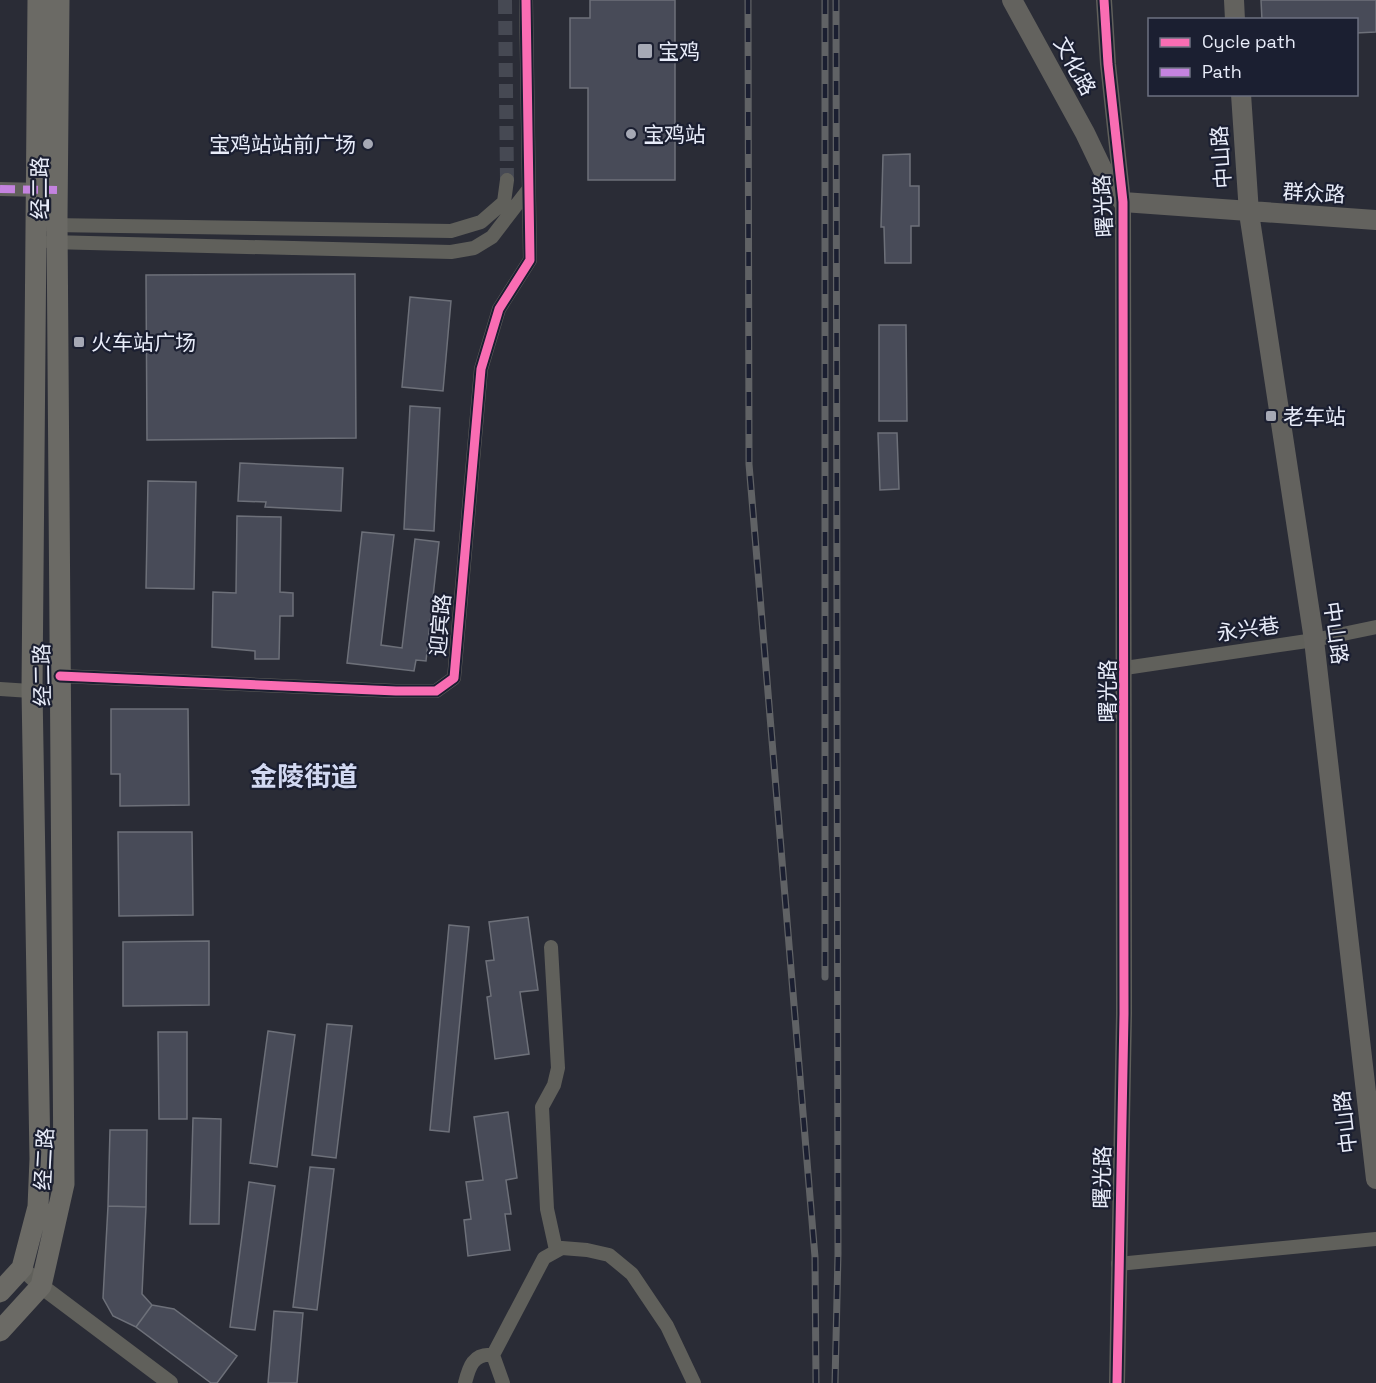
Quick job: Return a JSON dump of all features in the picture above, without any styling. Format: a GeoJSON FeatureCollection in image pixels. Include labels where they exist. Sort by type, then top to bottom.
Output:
{"type":"FeatureCollection","features":[{"type":"Feature","properties":{"kind":"main road","name":"经二路"},"geometry":{"type":"LineString","coordinates":[[38,0],[47,190]]}},
{"type":"Feature","properties":{"kind":"main road","name":"经二路"},"geometry":{"type":"LineString","coordinates":[[0,1293],[22,1268],[38,1207],[40,1158],[32,690],[47,190],[59,0]]}},
{"type":"Feature","properties":{"kind":"main road","name":"文化路"},"geometry":{"type":"LineString","coordinates":[[1012,0],[1085,133],[1108,181],[1124,202]]}},
{"type":"Feature","properties":{"kind":"main road"},"geometry":{"type":"LineString","coordinates":[[1234,0],[1235,18]]}},
{"type":"Feature","properties":{"kind":"main road","name":"中山路"},"geometry":{"type":"LineString","coordinates":[[1241,96],[1250,213],[1314,640],[1376,1179]]}},
{"type":"Feature","properties":{"kind":"main road"},"geometry":{"type":"LineString","coordinates":[[1124,202],[1250,213]]}},
{"type":"Feature","properties":{"kind":"main road","name":"群众路"},"geometry":{"type":"LineString","coordinates":[[1250,213],[1376,220]]}},
{"type":"Feature","properties":{"kind":"main road","name":"经二路"},"geometry":{"type":"LineString","coordinates":[[0,1331],[41,1286],[64,1184],[60,685],[46,234]]}},
{"type":"Feature","properties":{"kind":"street"},"geometry":{"type":"LineString","coordinates":[[46,234],[451,252],[474,248],[492,237],[529,189],[526,0]]}},
{"type":"Feature","properties":{"kind":"street","name":"曙光路"},"geometry":{"type":"LineString","coordinates":[[1104,0],[1108,64],[1124,202],[1125,668],[1117,1383]]}},
{"type":"Feature","properties":{"kind":"street"},"geometry":{"type":"LineString","coordinates":[[46,234],[451,231],[481,222],[504,202],[507,180]]}},
{"type":"Feature","properties":{"kind":"street"},"geometry":{"type":"LineString","coordinates":[[0,189],[47,190]]}},
{"type":"Feature","properties":{"kind":"street","name":"迎宾路"},"geometry":{"type":"LineString","coordinates":[[0,689],[32,690],[60,685],[436,691],[454,678],[481,369],[499,309],[530,260],[529,189]]}},
{"type":"Feature","properties":{"kind":"street","name":"永兴巷"},"geometry":{"type":"LineString","coordinates":[[1125,668],[1314,640],[1376,627]]}},
{"type":"Feature","properties":{"kind":"street"},"geometry":{"type":"LineString","coordinates":[[551,947],[558,1068],[554,1085],[542,1107],[547,1209],[556,1250]]}},
{"type":"Feature","properties":{"kind":"street"},"geometry":{"type":"LineString","coordinates":[[1119,1264],[1376,1239]]}},
{"type":"Feature","properties":{"kind":"street"},"geometry":{"type":"LineString","coordinates":[[503,1383],[493,1355],[539,1265],[556,1250],[562,1248],[598,1251],[626,1267],[667,1326],[694,1383]]}},
{"type":"Feature","properties":{"kind":"street"},"geometry":{"type":"LineString","coordinates":[[22,1268],[41,1286],[170,1383]]}},
{"type":"Feature","properties":{"kind":"street"},"geometry":{"type":"LineString","coordinates":[[465,1383],[469,1367],[474,1360],[483,1355],[493,1355]]}},
{"type":"Feature","properties":{"kind":"building","name":"宝鸡站"},"geometry":{"type":"Polygon","coordinates":[[[590,0],[675,0],[675,180],[588,180],[588,88],[570,88],[570,18],[590,18],[590,0]]]}},
{"type":"Feature","properties":{"kind":"building"},"geometry":{"type":"Polygon","coordinates":[[[1261,0],[1376,0],[1376,32],[1358,33],[1358,18],[1262,18],[1261,0]]]}},
{"type":"Feature","properties":{"kind":"building"},"geometry":{"type":"Polygon","coordinates":[[[910,154],[910,186],[919,186],[919,226],[911,226],[911,263],[885,263],[884,227],[881,227],[883,155],[910,154]]]}},
{"type":"Feature","properties":{"kind":"building"},"geometry":{"type":"Polygon","coordinates":[[[355,274],[356,438],[147,440],[146,275],[355,274]]]}},
{"type":"Feature","properties":{"kind":"building"},"geometry":{"type":"Polygon","coordinates":[[[410,297],[451,301],[443,391],[402,387],[410,297]]]}},
{"type":"Feature","properties":{"kind":"building"},"geometry":{"type":"Polygon","coordinates":[[[879,325],[906,325],[907,421],[879,421],[879,325]]]}},
{"type":"Feature","properties":{"kind":"building"},"geometry":{"type":"Polygon","coordinates":[[[410,406],[440,408],[434,531],[404,529],[410,406]]]}},
{"type":"Feature","properties":{"kind":"building"},"geometry":{"type":"Polygon","coordinates":[[[878,433],[897,433],[899,489],[880,490],[878,433]]]}},
{"type":"Feature","properties":{"kind":"building"},"geometry":{"type":"Polygon","coordinates":[[[240,463],[343,468],[341,511],[265,507],[266,502],[238,501],[240,463]]]}},
{"type":"Feature","properties":{"kind":"building"},"geometry":{"type":"Polygon","coordinates":[[[148,481],[196,482],[194,589],[146,588],[148,481]]]}},
{"type":"Feature","properties":{"kind":"building"},"geometry":{"type":"Polygon","coordinates":[[[237,516],[281,517],[280,592],[293,593],[293,616],[280,616],[279,659],[255,659],[255,651],[212,647],[213,592],[236,593],[237,516]]]}},
{"type":"Feature","properties":{"kind":"building"},"geometry":{"type":"Polygon","coordinates":[[[362,532],[394,535],[381,645],[402,648],[415,539],[439,542],[426,661],[416,660],[414,671],[347,663],[362,532]]]}},
{"type":"Feature","properties":{"kind":"building"},"geometry":{"type":"Polygon","coordinates":[[[111,709],[188,709],[189,805],[120,806],[120,774],[111,774],[111,709]]]}},
{"type":"Feature","properties":{"kind":"building"},"geometry":{"type":"Polygon","coordinates":[[[118,832],[192,832],[193,915],[119,916],[118,832]]]}},
{"type":"Feature","properties":{"kind":"building"},"geometry":{"type":"Polygon","coordinates":[[[528,917],[538,990],[520,992],[529,1054],[495,1059],[487,997],[491,996],[486,961],[494,960],[489,922],[528,917]]]}},
{"type":"Feature","properties":{"kind":"building"},"geometry":{"type":"Polygon","coordinates":[[[449,925],[469,927],[449,1132],[430,1130],[449,925]]]}},
{"type":"Feature","properties":{"kind":"building"},"geometry":{"type":"Polygon","coordinates":[[[209,941],[209,1005],[123,1006],[123,942],[209,941]]]}},
{"type":"Feature","properties":{"kind":"building"},"geometry":{"type":"Polygon","coordinates":[[[327,1024],[352,1026],[336,1158],[312,1155],[327,1024]]]}},
{"type":"Feature","properties":{"kind":"building"},"geometry":{"type":"Polygon","coordinates":[[[268,1031],[295,1035],[277,1167],[250,1163],[268,1031]]]}},
{"type":"Feature","properties":{"kind":"building"},"geometry":{"type":"Polygon","coordinates":[[[158,1032],[187,1032],[187,1119],[159,1119],[158,1032]]]}},
{"type":"Feature","properties":{"kind":"building"},"geometry":{"type":"Polygon","coordinates":[[[508,1112],[517,1178],[506,1180],[511,1214],[505,1214],[510,1250],[468,1256],[464,1220],[471,1219],[466,1182],[483,1180],[474,1117],[508,1112]]]}},
{"type":"Feature","properties":{"kind":"building"},"geometry":{"type":"Polygon","coordinates":[[[193,1118],[221,1119],[219,1224],[190,1224],[193,1118]]]}},
{"type":"Feature","properties":{"kind":"building"},"geometry":{"type":"Polygon","coordinates":[[[110,1130],[147,1130],[146,1207],[108,1206],[110,1130]]]}},
{"type":"Feature","properties":{"kind":"building"},"geometry":{"type":"Polygon","coordinates":[[[310,1167],[334,1169],[317,1310],[293,1307],[310,1167]]]}},
{"type":"Feature","properties":{"kind":"building"},"geometry":{"type":"Polygon","coordinates":[[[249,1182],[275,1186],[255,1330],[230,1327],[249,1182]]]}},
{"type":"Feature","properties":{"kind":"building"},"geometry":{"type":"Polygon","coordinates":[[[108,1206],[146,1207],[142,1294],[152,1305],[136,1327],[113,1316],[103,1298],[108,1206]]]}},
{"type":"Feature","properties":{"kind":"building"},"geometry":{"type":"Polygon","coordinates":[[[152,1305],[174,1309],[237,1356],[217,1383],[211,1383],[136,1327],[152,1305]]]}},
{"type":"Feature","properties":{"kind":"building"},"geometry":{"type":"Polygon","coordinates":[[[274,1311],[303,1313],[297,1383],[268,1383],[274,1311]]]}},
{"type":"Feature","properties":{"kind":"tunnel"},"geometry":{"type":"LineString","coordinates":[[505,0],[507,180]]}},
{"type":"Feature","properties":{"kind":"railway"},"geometry":{"type":"LineString","coordinates":[[748,0],[749,464],[815,1257],[816,1383]]}},
{"type":"Feature","properties":{"kind":"railway"},"geometry":{"type":"LineString","coordinates":[[825,0],[825,977]]}},
{"type":"Feature","properties":{"kind":"railway"},"geometry":{"type":"LineString","coordinates":[[835,1383],[838,1254],[836,0]]}},
{"type":"Feature","properties":{"kind":"marked path"},"geometry":{"type":"LineString","coordinates":[[0,189],[57,190]]}},
{"type":"Feature","properties":{"kind":"cycle path"},"geometry":{"type":"LineString","coordinates":[[60,676],[396,691],[436,691],[454,678],[481,369],[499,309],[530,260],[526,0]]}},
{"type":"Feature","properties":{"kind":"cycle path"},"geometry":{"type":"LineString","coordinates":[[1104,0],[1108,64],[1123,202],[1124,1014],[1117,1383]]}},
{"type":"Feature","properties":{"kind":"place","name":"宝鸡"},"geometry":{"type":"Point","coordinates":[645,51]}},
{"type":"Feature","properties":{"kind":"place","name":"宝鸡站"},"geometry":{"type":"Point","coordinates":[631,134]}},
{"type":"Feature","properties":{"kind":"place","name":"宝鸡站站前广场"},"geometry":{"type":"Point","coordinates":[368,144]}},
{"type":"Feature","properties":{"kind":"place","name":"火车站广场"},"geometry":{"type":"Point","coordinates":[79,342]}},
{"type":"Feature","properties":{"kind":"place","name":"老车站"},"geometry":{"type":"Point","coordinates":[1271,416]}},
{"type":"Feature","properties":{"kind":"district","name":"金陵街道"},"geometry":{"type":"Point","coordinates":[304,776]}}]}
